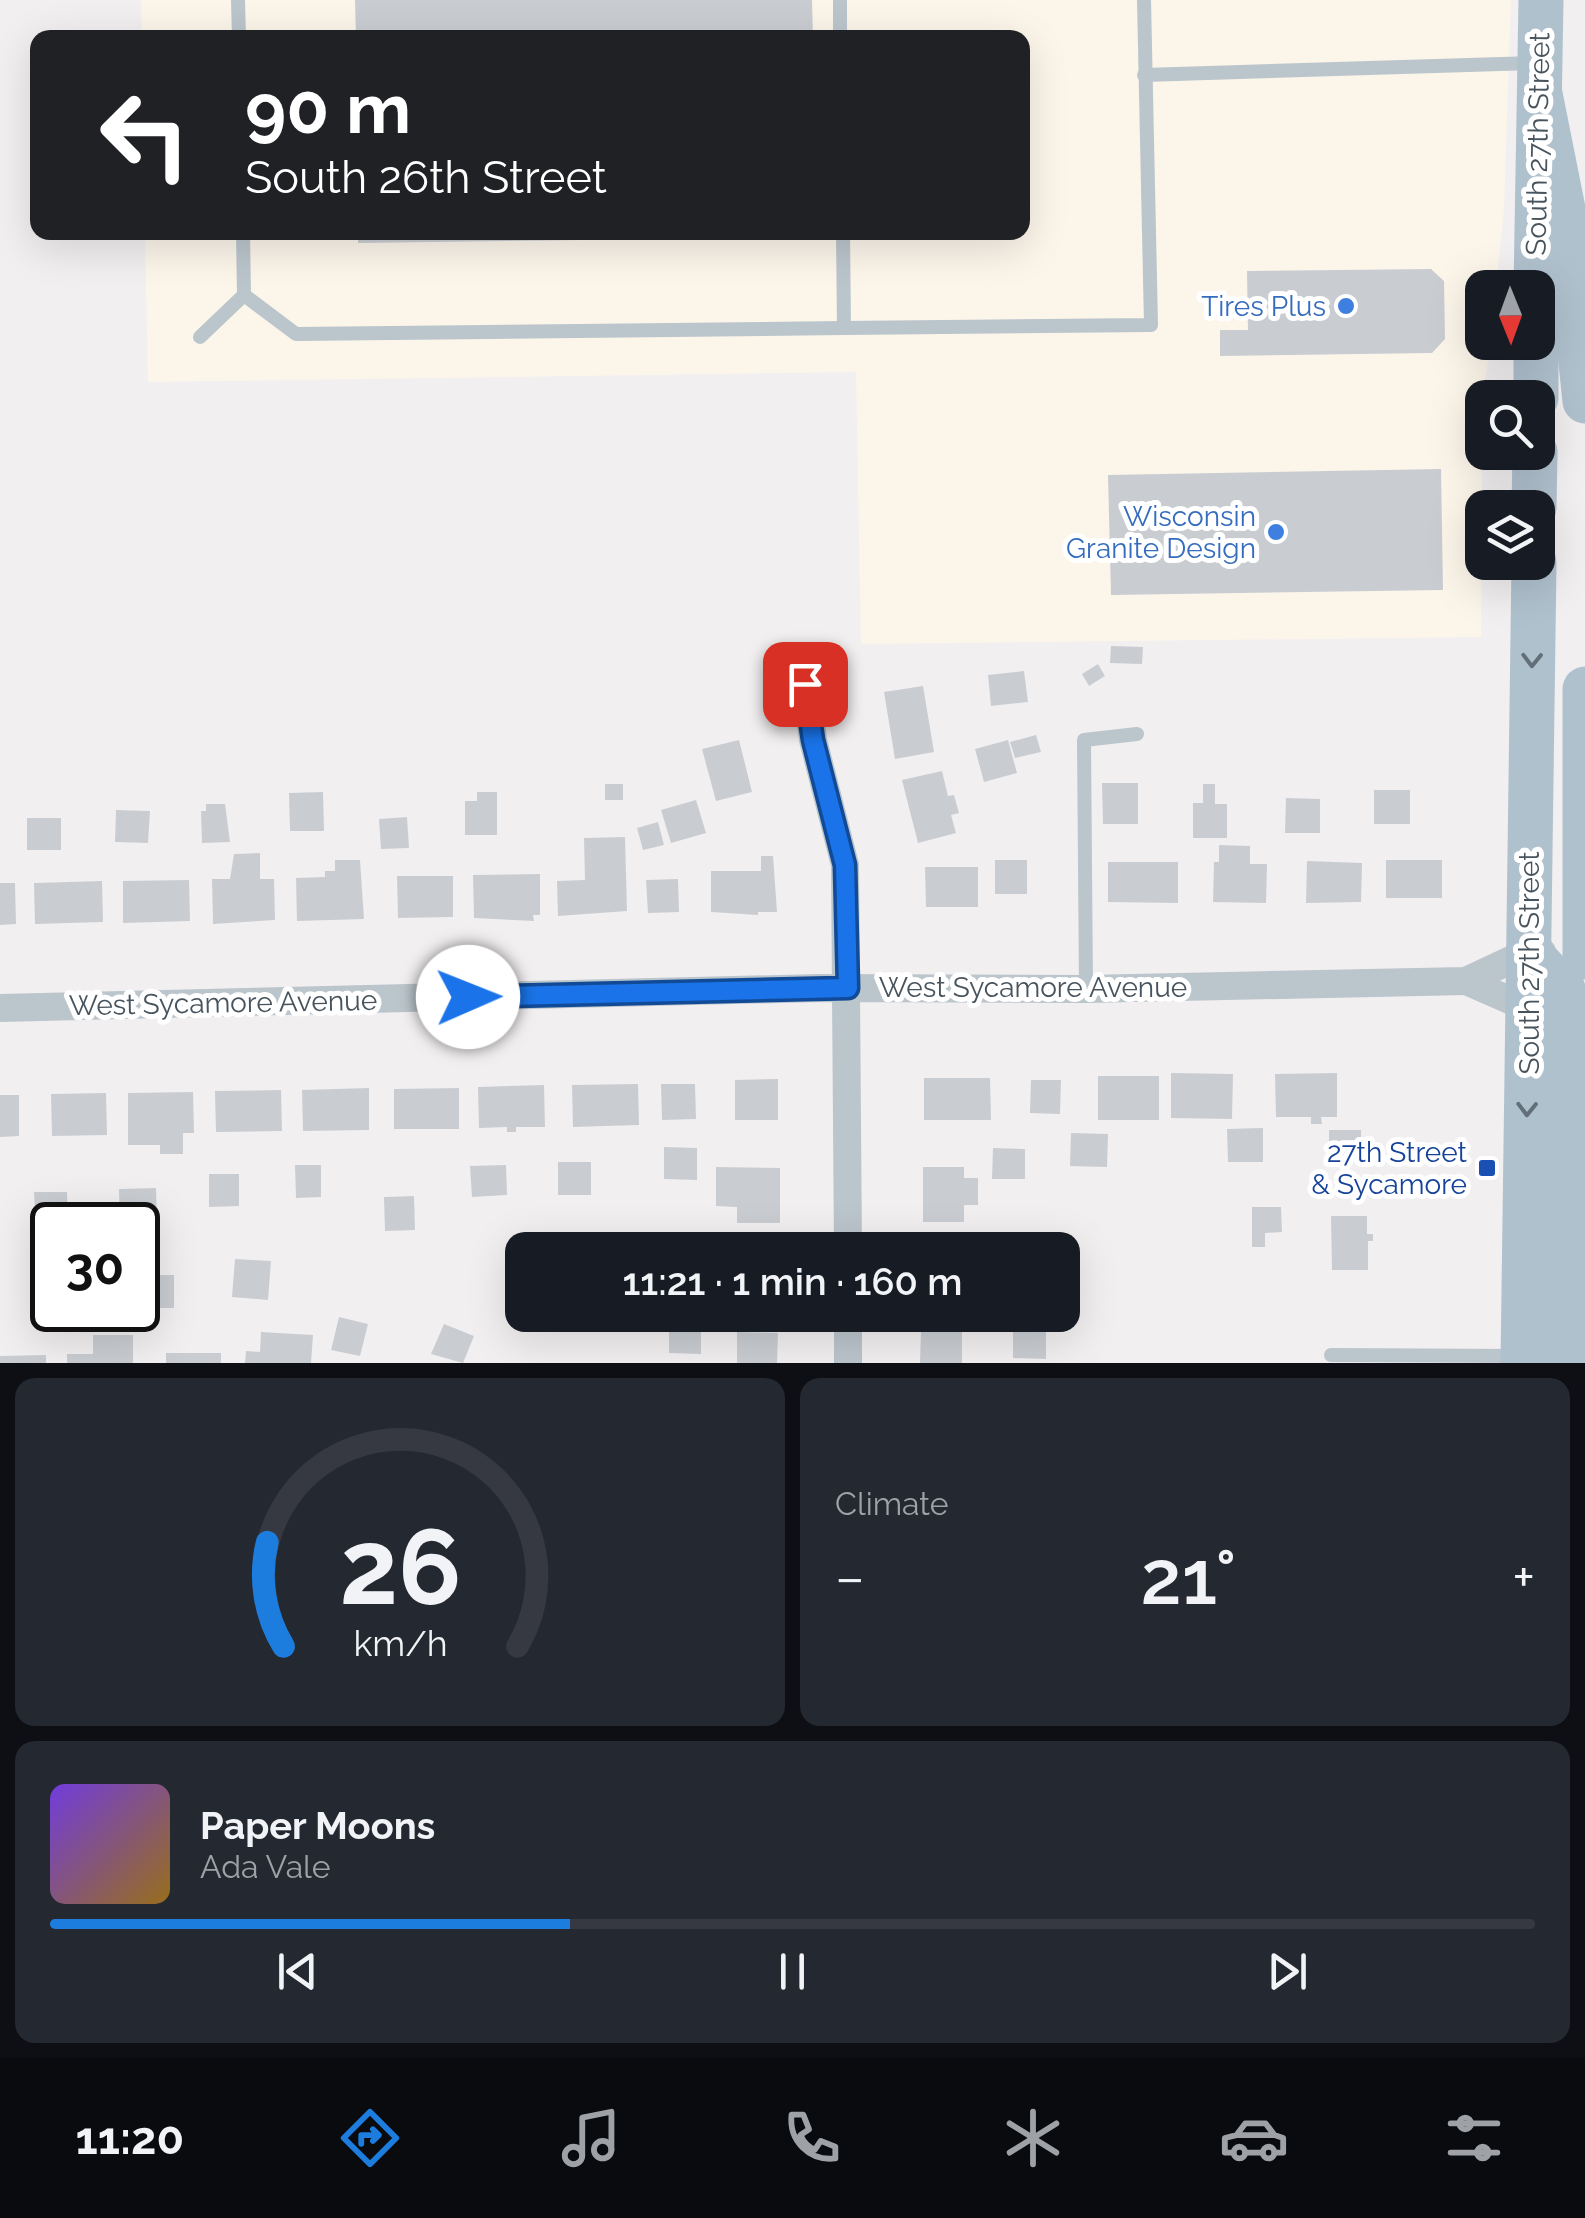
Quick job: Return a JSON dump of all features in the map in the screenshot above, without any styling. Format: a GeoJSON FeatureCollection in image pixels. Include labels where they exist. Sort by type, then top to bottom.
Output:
{"type":"FeatureCollection","features":[{"type":"Feature","properties":{"kind":"main road","name":"South 27th Street"},"geometry":{"type":"LineString","coordinates":[[1536,270],[1541,0]]}},
{"type":"Feature","properties":{"kind":"main road"},"geometry":{"type":"LineString","coordinates":[[1540,78],[1567,229],[1585,401]]}},
{"type":"Feature","properties":{"kind":"main road","name":"South 27th Street"},"geometry":{"type":"LineString","coordinates":[[1534,580],[1528,952],[1573,983]]}},
{"type":"Feature","properties":{"kind":"main road"},"geometry":{"type":"LineString","coordinates":[[1538,1361],[1573,983],[1585,689]]}},
{"type":"Feature","properties":{"kind":"street"},"geometry":{"type":"LineString","coordinates":[[803,661],[813,740],[845,865],[848,1232]]}},
{"type":"Feature","properties":{"kind":"street","name":"West Sycamore Avenue"},"geometry":{"type":"LineString","coordinates":[[1466,980],[1528,952]]}},
{"type":"Feature","properties":{"kind":"street"},"geometry":{"type":"LineString","coordinates":[[1528,952],[1573,983]]}},
{"type":"Feature","properties":{"kind":"street","name":"West Sycamore Avenue"},"geometry":{"type":"LineString","coordinates":[[0,1008],[848,988],[1086,989],[1466,980],[1573,983]]}},
{"type":"Feature","properties":{"kind":"street"},"geometry":{"type":"LineString","coordinates":[[848,1332],[848,1363]]}},
{"type":"Feature","properties":{"kind":"lane"},"geometry":{"type":"LineString","coordinates":[[238,0],[239,30]]}},
{"type":"Feature","properties":{"kind":"lane"},"geometry":{"type":"LineString","coordinates":[[840,0],[840,30]]}},
{"type":"Feature","properties":{"kind":"lane"},"geometry":{"type":"LineString","coordinates":[[244,295],[296,334],[1150,325],[1144,0]]}},
{"type":"Feature","properties":{"kind":"lane"},"geometry":{"type":"LineString","coordinates":[[1144,75],[1540,78]]}},
{"type":"Feature","properties":{"kind":"lane"},"geometry":{"type":"LineString","coordinates":[[200,337],[244,295],[243,240]]}},
{"type":"Feature","properties":{"kind":"lane"},"geometry":{"type":"LineString","coordinates":[[843,240],[844,328]]}},
{"type":"Feature","properties":{"kind":"lane"},"geometry":{"type":"LineString","coordinates":[[1086,989],[1084,740],[1137,734]]}},
{"type":"Feature","properties":{"kind":"lane"},"geometry":{"type":"LineString","coordinates":[[1331,1354],[1538,1361]]}},
{"type":"Feature","properties":{"kind":"shaded area"},"geometry":{"type":"Polygon","coordinates":[[[141,0],[1511,0],[1504,208],[1498,270],[1465,270],[1465,360],[1488,360],[1485,380],[1465,380],[1465,470],[1482,470],[1482,490],[1465,490],[1465,580],[1481,580],[1481,637],[861,644],[856,372],[148,382],[145,240],[1030,240],[1030,30],[142,30],[141,0]]]}},
{"type":"Feature","properties":{"kind":"building"},"geometry":{"type":"Polygon","coordinates":[[[355,0],[812,0],[813,30],[356,30],[355,0]]]}},
{"type":"Feature","properties":{"kind":"building"},"geometry":{"type":"Polygon","coordinates":[[[358,240],[580,240],[358,243],[358,240]]]}},
{"type":"Feature","properties":{"kind":"building","name":"Tires Plus"},"geometry":{"type":"Polygon","coordinates":[[[1431,269],[1444,281],[1445,339],[1432,353],[1220,356],[1220,330],[1248,330],[1247,271],[1431,269]]]}},
{"type":"Feature","properties":{"kind":"building","name":"Wisconsin Granite Design"},"geometry":{"type":"Polygon","coordinates":[[[1441,469],[1443,590],[1111,595],[1108,475],[1441,469]]]}},
{"type":"Feature","properties":{"kind":"building"},"geometry":{"type":"Polygon","coordinates":[[[1111,646],[1143,647],[1142,664],[1110,663],[1111,646]]]}},
{"type":"Feature","properties":{"kind":"building"},"geometry":{"type":"Polygon","coordinates":[[[1098,664],[1105,676],[1089,686],[1082,674],[1098,664]]]}},
{"type":"Feature","properties":{"kind":"building"},"geometry":{"type":"Polygon","coordinates":[[[1024,671],[1028,702],[991,706],[988,675],[1024,671]]]}},
{"type":"Feature","properties":{"kind":"building"},"geometry":{"type":"Polygon","coordinates":[[[923,686],[934,752],[895,759],[884,692],[923,686]]]}},
{"type":"Feature","properties":{"kind":"building"},"geometry":{"type":"Polygon","coordinates":[[[1036,735],[1041,752],[1015,758],[1010,742],[1036,735]]]}},
{"type":"Feature","properties":{"kind":"building"},"geometry":{"type":"Polygon","coordinates":[[[739,740],[752,792],[716,801],[702,749],[739,740]]]}},
{"type":"Feature","properties":{"kind":"building"},"geometry":{"type":"Polygon","coordinates":[[[1008,740],[1017,773],[984,782],[975,749],[1008,740]]]}},
{"type":"Feature","properties":{"kind":"building"},"geometry":{"type":"Polygon","coordinates":[[[942,771],[948,796],[954,795],[959,813],[951,815],[956,833],[918,843],[902,780],[942,771]]]}},
{"type":"Feature","properties":{"kind":"building"},"geometry":{"type":"Polygon","coordinates":[[[1102,783],[1138,783],[1138,824],[1103,824],[1102,783]]]}},
{"type":"Feature","properties":{"kind":"building"},"geometry":{"type":"Polygon","coordinates":[[[605,784],[623,784],[623,800],[605,800],[605,784]]]}},
{"type":"Feature","properties":{"kind":"building"},"geometry":{"type":"Polygon","coordinates":[[[1203,784],[1215,784],[1215,804],[1227,804],[1227,838],[1193,838],[1193,803],[1203,803],[1203,784]]]}},
{"type":"Feature","properties":{"kind":"building"},"geometry":{"type":"Polygon","coordinates":[[[1374,790],[1410,790],[1410,824],[1374,824],[1374,790]]]}},
{"type":"Feature","properties":{"kind":"building"},"geometry":{"type":"Polygon","coordinates":[[[323,792],[324,831],[290,831],[289,793],[323,792]]]}},
{"type":"Feature","properties":{"kind":"building"},"geometry":{"type":"Polygon","coordinates":[[[477,792],[497,792],[497,835],[465,835],[465,801],[477,801],[477,792]]]}},
{"type":"Feature","properties":{"kind":"building"},"geometry":{"type":"Polygon","coordinates":[[[1286,798],[1320,799],[1320,833],[1285,833],[1286,798]]]}},
{"type":"Feature","properties":{"kind":"building"},"geometry":{"type":"Polygon","coordinates":[[[696,800],[706,833],[671,843],[661,810],[696,800]]]}},
{"type":"Feature","properties":{"kind":"building"},"geometry":{"type":"Polygon","coordinates":[[[206,804],[225,804],[230,842],[202,843],[201,811],[206,811],[206,804]]]}},
{"type":"Feature","properties":{"kind":"building"},"geometry":{"type":"Polygon","coordinates":[[[116,810],[150,811],[148,843],[115,842],[116,810]]]}},
{"type":"Feature","properties":{"kind":"building"},"geometry":{"type":"Polygon","coordinates":[[[407,817],[409,848],[381,849],[379,819],[407,817]]]}},
{"type":"Feature","properties":{"kind":"building"},"geometry":{"type":"Polygon","coordinates":[[[27,818],[61,818],[61,850],[27,850],[27,818]]]}},
{"type":"Feature","properties":{"kind":"building"},"geometry":{"type":"Polygon","coordinates":[[[658,822],[664,845],[643,850],[637,828],[658,822]]]}},
{"type":"Feature","properties":{"kind":"building"},"geometry":{"type":"Polygon","coordinates":[[[625,837],[627,911],[558,916],[557,881],[585,880],[584,838],[625,837]]]}},
{"type":"Feature","properties":{"kind":"building"},"geometry":{"type":"Polygon","coordinates":[[[1219,845],[1250,846],[1250,864],[1267,864],[1266,903],[1213,902],[1214,862],[1219,862],[1219,845]]]}},
{"type":"Feature","properties":{"kind":"building"},"geometry":{"type":"Polygon","coordinates":[[[260,853],[260,879],[274,879],[275,920],[213,924],[212,879],[230,879],[234,854],[260,853]]]}},
{"type":"Feature","properties":{"kind":"building"},"geometry":{"type":"Polygon","coordinates":[[[761,856],[773,856],[777,912],[711,912],[711,871],[761,871],[761,856]]]}},
{"type":"Feature","properties":{"kind":"building"},"geometry":{"type":"Polygon","coordinates":[[[335,860],[360,860],[364,919],[297,921],[296,878],[325,877],[325,871],[335,871],[335,860]]]}},
{"type":"Feature","properties":{"kind":"building"},"geometry":{"type":"Polygon","coordinates":[[[995,860],[1027,860],[1027,894],[995,894],[995,860]]]}},
{"type":"Feature","properties":{"kind":"building"},"geometry":{"type":"Polygon","coordinates":[[[1386,860],[1442,860],[1442,898],[1386,898],[1386,860]]]}},
{"type":"Feature","properties":{"kind":"building"},"geometry":{"type":"Polygon","coordinates":[[[1307,861],[1362,863],[1361,902],[1306,903],[1307,861]]]}},
{"type":"Feature","properties":{"kind":"building"},"geometry":{"type":"Polygon","coordinates":[[[1108,862],[1178,862],[1178,903],[1108,902],[1108,862]]]}},
{"type":"Feature","properties":{"kind":"building"},"geometry":{"type":"Polygon","coordinates":[[[925,867],[978,867],[978,907],[926,907],[925,867]]]}},
{"type":"Feature","properties":{"kind":"building"},"geometry":{"type":"Polygon","coordinates":[[[540,874],[540,915],[533,915],[534,921],[474,918],[473,875],[540,874]]]}},
{"type":"Feature","properties":{"kind":"building"},"geometry":{"type":"Polygon","coordinates":[[[397,876],[453,876],[453,917],[398,918],[397,876]]]}},
{"type":"Feature","properties":{"kind":"building"},"geometry":{"type":"Polygon","coordinates":[[[678,879],[679,912],[648,913],[646,880],[678,879]]]}},
{"type":"Feature","properties":{"kind":"building"},"geometry":{"type":"Polygon","coordinates":[[[189,880],[190,921],[123,923],[123,881],[189,880]]]}},
{"type":"Feature","properties":{"kind":"building"},"geometry":{"type":"Polygon","coordinates":[[[102,881],[103,922],[35,924],[34,883],[102,881]]]}},
{"type":"Feature","properties":{"kind":"building"},"geometry":{"type":"Polygon","coordinates":[[[0,883],[15,883],[16,924],[0,925],[0,883]]]}},
{"type":"Feature","properties":{"kind":"building"},"geometry":{"type":"Polygon","coordinates":[[[1171,1073],[1233,1074],[1232,1119],[1171,1118],[1171,1073]]]}},
{"type":"Feature","properties":{"kind":"building"},"geometry":{"type":"Polygon","coordinates":[[[1337,1073],[1337,1117],[1321,1117],[1322,1124],[1311,1124],[1311,1117],[1276,1117],[1275,1074],[1337,1073]]]}},
{"type":"Feature","properties":{"kind":"building"},"geometry":{"type":"Polygon","coordinates":[[[1098,1076],[1159,1076],[1159,1120],[1098,1120],[1098,1076]]]}},
{"type":"Feature","properties":{"kind":"building"},"geometry":{"type":"Polygon","coordinates":[[[924,1078],[990,1078],[991,1120],[924,1120],[924,1078]]]}},
{"type":"Feature","properties":{"kind":"building"},"geometry":{"type":"Polygon","coordinates":[[[778,1079],[778,1120],[735,1120],[735,1080],[778,1079]]]}},
{"type":"Feature","properties":{"kind":"building"},"geometry":{"type":"Polygon","coordinates":[[[1031,1080],[1061,1080],[1060,1114],[1030,1113],[1031,1080]]]}},
{"type":"Feature","properties":{"kind":"building"},"geometry":{"type":"Polygon","coordinates":[[[638,1084],[639,1125],[573,1127],[572,1085],[638,1084]]]}},
{"type":"Feature","properties":{"kind":"building"},"geometry":{"type":"Polygon","coordinates":[[[661,1084],[695,1084],[696,1119],[662,1120],[661,1084]]]}},
{"type":"Feature","properties":{"kind":"building"},"geometry":{"type":"Polygon","coordinates":[[[544,1085],[545,1127],[516,1127],[516,1132],[507,1132],[507,1127],[479,1128],[478,1087],[544,1085]]]}},
{"type":"Feature","properties":{"kind":"building"},"geometry":{"type":"Polygon","coordinates":[[[369,1088],[369,1130],[303,1131],[302,1090],[369,1088]]]}},
{"type":"Feature","properties":{"kind":"building"},"geometry":{"type":"Polygon","coordinates":[[[459,1088],[459,1129],[394,1129],[394,1089],[459,1088]]]}},
{"type":"Feature","properties":{"kind":"building"},"geometry":{"type":"Polygon","coordinates":[[[281,1090],[282,1131],[216,1132],[215,1091],[281,1090]]]}},
{"type":"Feature","properties":{"kind":"building"},"geometry":{"type":"Polygon","coordinates":[[[193,1092],[194,1133],[183,1133],[183,1154],[160,1154],[160,1145],[128,1145],[128,1093],[193,1092]]]}},
{"type":"Feature","properties":{"kind":"building"},"geometry":{"type":"Polygon","coordinates":[[[106,1093],[107,1135],[52,1136],[51,1094],[106,1093]]]}},
{"type":"Feature","properties":{"kind":"building"},"geometry":{"type":"Polygon","coordinates":[[[0,1095],[19,1095],[19,1136],[0,1137],[0,1095]]]}},
{"type":"Feature","properties":{"kind":"building"},"geometry":{"type":"Polygon","coordinates":[[[1263,1128],[1263,1162],[1228,1162],[1227,1129],[1263,1128]]]}},
{"type":"Feature","properties":{"kind":"building"},"geometry":{"type":"Polygon","coordinates":[[[1329,1130],[1361,1130],[1361,1160],[1329,1160],[1329,1130]]]}},
{"type":"Feature","properties":{"kind":"building"},"geometry":{"type":"Polygon","coordinates":[[[1071,1133],[1108,1134],[1107,1167],[1070,1166],[1071,1133]]]}},
{"type":"Feature","properties":{"kind":"building"},"geometry":{"type":"Polygon","coordinates":[[[664,1147],[697,1148],[697,1180],[664,1179],[664,1147]]]}},
{"type":"Feature","properties":{"kind":"building"},"geometry":{"type":"Polygon","coordinates":[[[993,1148],[1025,1149],[1025,1179],[992,1179],[993,1148]]]}},
{"type":"Feature","properties":{"kind":"building"},"geometry":{"type":"Polygon","coordinates":[[[558,1162],[591,1162],[591,1195],[558,1195],[558,1162]]]}},
{"type":"Feature","properties":{"kind":"building"},"geometry":{"type":"Polygon","coordinates":[[[295,1165],[321,1165],[321,1197],[296,1198],[295,1165]]]}},
{"type":"Feature","properties":{"kind":"building"},"geometry":{"type":"Polygon","coordinates":[[[506,1165],[507,1195],[472,1197],[470,1166],[506,1165]]]}},
{"type":"Feature","properties":{"kind":"building"},"geometry":{"type":"Polygon","coordinates":[[[716,1167],[780,1168],[780,1223],[737,1223],[737,1207],[716,1206],[716,1167]]]}},
{"type":"Feature","properties":{"kind":"building"},"geometry":{"type":"Polygon","coordinates":[[[923,1167],[964,1167],[964,1178],[978,1178],[978,1205],[964,1205],[964,1222],[923,1222],[923,1167]]]}},
{"type":"Feature","properties":{"kind":"building"},"geometry":{"type":"Polygon","coordinates":[[[209,1174],[239,1174],[239,1206],[209,1207],[209,1174]]]}},
{"type":"Feature","properties":{"kind":"building"},"geometry":{"type":"Polygon","coordinates":[[[156,1188],[156,1202],[119,1202],[119,1189],[156,1188]]]}},
{"type":"Feature","properties":{"kind":"building"},"geometry":{"type":"Polygon","coordinates":[[[34,1192],[67,1192],[67,1202],[35,1202],[34,1192]]]}},
{"type":"Feature","properties":{"kind":"building"},"geometry":{"type":"Polygon","coordinates":[[[414,1196],[415,1230],[385,1231],[384,1197],[414,1196]]]}},
{"type":"Feature","properties":{"kind":"building"},"geometry":{"type":"Polygon","coordinates":[[[1252,1207],[1281,1207],[1282,1232],[1265,1233],[1265,1247],[1252,1247],[1252,1207]]]}},
{"type":"Feature","properties":{"kind":"building"},"geometry":{"type":"Polygon","coordinates":[[[1331,1216],[1367,1216],[1367,1234],[1373,1234],[1373,1241],[1368,1241],[1368,1270],[1332,1270],[1331,1216]]]}},
{"type":"Feature","properties":{"kind":"building"},"geometry":{"type":"Polygon","coordinates":[[[235,1259],[271,1261],[268,1300],[232,1297],[235,1259]]]}},
{"type":"Feature","properties":{"kind":"building"},"geometry":{"type":"Polygon","coordinates":[[[160,1275],[174,1275],[174,1308],[160,1308],[160,1275]]]}},
{"type":"Feature","properties":{"kind":"building"},"geometry":{"type":"Polygon","coordinates":[[[339,1317],[368,1324],[360,1356],[331,1350],[339,1317]]]}},
{"type":"Feature","properties":{"kind":"building"},"geometry":{"type":"Polygon","coordinates":[[[444,1324],[474,1336],[463,1363],[431,1354],[444,1324]]]}},
{"type":"Feature","properties":{"kind":"building"},"geometry":{"type":"Polygon","coordinates":[[[261,1332],[313,1335],[311,1363],[245,1363],[246,1351],[260,1352],[261,1332]]]}},
{"type":"Feature","properties":{"kind":"building"},"geometry":{"type":"Polygon","coordinates":[[[669,1332],[701,1332],[701,1354],[669,1353],[669,1332]]]}},
{"type":"Feature","properties":{"kind":"building"},"geometry":{"type":"Polygon","coordinates":[[[737,1332],[778,1333],[777,1363],[737,1363],[737,1332]]]}},
{"type":"Feature","properties":{"kind":"building"},"geometry":{"type":"Polygon","coordinates":[[[921,1332],[962,1332],[962,1363],[920,1363],[921,1332]]]}},
{"type":"Feature","properties":{"kind":"building"},"geometry":{"type":"Polygon","coordinates":[[[1013,1332],[1046,1332],[1046,1359],[1013,1358],[1013,1332]]]}},
{"type":"Feature","properties":{"kind":"building"},"geometry":{"type":"Polygon","coordinates":[[[93,1335],[133,1335],[133,1363],[67,1363],[67,1354],[93,1354],[93,1335]]]}},
{"type":"Feature","properties":{"kind":"building"},"geometry":{"type":"Polygon","coordinates":[[[166,1353],[221,1353],[221,1363],[166,1363],[166,1353]]]}},
{"type":"Feature","properties":{"kind":"building"},"geometry":{"type":"Polygon","coordinates":[[[46,1355],[46,1363],[0,1363],[0,1356],[46,1355]]]}},
{"type":"Feature","properties":{"kind":"place","name":"Tires Plus"},"geometry":{"type":"Point","coordinates":[1346,306]}},
{"type":"Feature","properties":{"kind":"place","name":"Wisconsin Granite Design"},"geometry":{"type":"Point","coordinates":[1276,532]}},
{"type":"Feature","properties":{"kind":"place","name":"27th Street & Sycamore"},"geometry":{"type":"Point","coordinates":[1487,1168]}},
{"type":"Feature","properties":{"kind":"route"},"geometry":{"type":"LineString","coordinates":[[468,997],[848,988],[845,865],[813,740],[805,684]]}}]}
